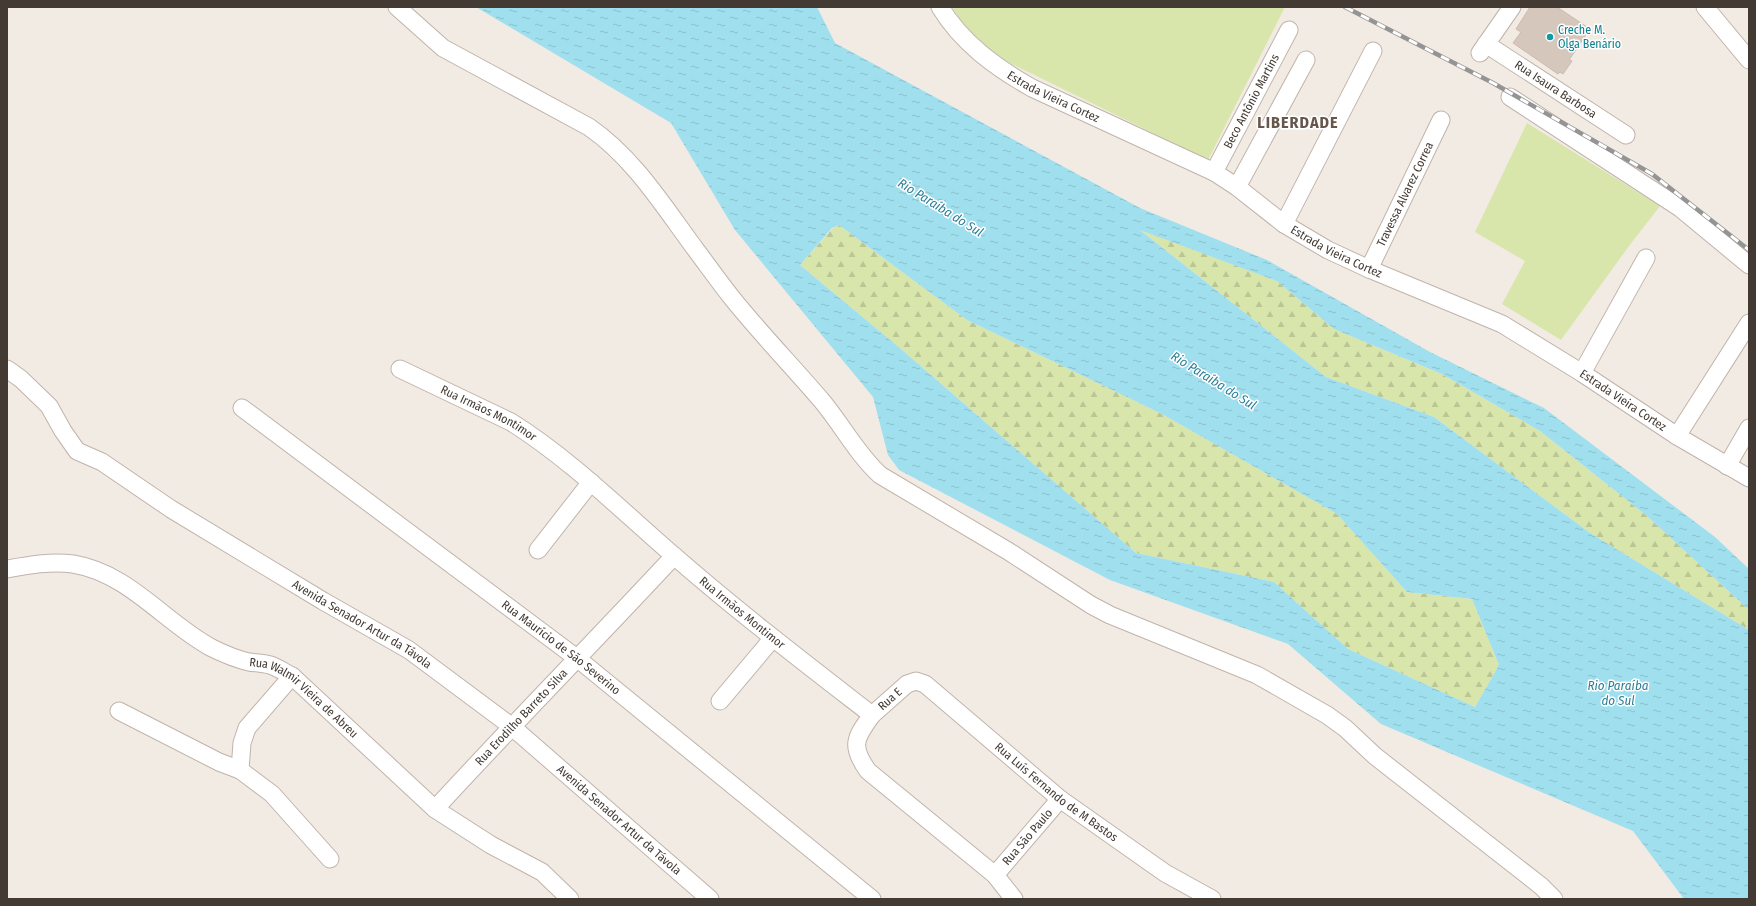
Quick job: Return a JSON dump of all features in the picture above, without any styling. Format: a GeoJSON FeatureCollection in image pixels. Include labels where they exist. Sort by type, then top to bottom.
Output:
{"type":"FeatureCollection","features":[{"type":"Feature","properties":{"kind":"street"},"geometry":{"type":"LineString","coordinates":[[397,7],[443,48],[589,127],[607,139],[654,193],[732,298],[825,405],[864,458],[880,474],[1008,551],[1091,605],[1110,615],[1257,675],[1327,715],[1345,728],[1375,756],[1541,886],[1554,899]]}},
{"type":"Feature","properties":{"kind":"street","name":"Estrada Vieira Cortez"},"geometry":{"type":"LineString","coordinates":[[940,7],[955,29],[969,44],[1008,74],[1032,88],[1214,172],[1238,187],[1284,224],[1328,250],[1369,269],[1502,324],[1582,373],[1677,436],[1726,466],[1749,478]]}},
{"type":"Feature","properties":{"kind":"street"},"geometry":{"type":"LineString","coordinates":[[1705,7],[1749,60]]}},
{"type":"Feature","properties":{"kind":"street","name":"Rua Isaura Barbosa"},"geometry":{"type":"LineString","coordinates":[[1508,8],[1483,48],[1626,135]]}},
{"type":"Feature","properties":{"kind":"street","name":"Beco Antônio Martins"},"geometry":{"type":"LineString","coordinates":[[1214,172],[1290,30]]}},
{"type":"Feature","properties":{"kind":"street"},"geometry":{"type":"LineString","coordinates":[[1284,224],[1373,52]]}},
{"type":"Feature","properties":{"kind":"street"},"geometry":{"type":"LineString","coordinates":[[1238,187],[1306,60]]}},
{"type":"Feature","properties":{"kind":"street"},"geometry":{"type":"LineString","coordinates":[[1510,97],[1680,208],[1749,265]]}},
{"type":"Feature","properties":{"kind":"street","name":"Travessa Alvarez Correa"},"geometry":{"type":"LineString","coordinates":[[1369,269],[1441,120]]}},
{"type":"Feature","properties":{"kind":"street"},"geometry":{"type":"LineString","coordinates":[[1582,373],[1646,258]]}},
{"type":"Feature","properties":{"kind":"street"},"geometry":{"type":"LineString","coordinates":[[1677,436],[1749,323]]}},
{"type":"Feature","properties":{"kind":"street","name":"Rua Irmãos Montimor"},"geometry":{"type":"LineString","coordinates":[[400,368],[511,422],[524,430],[591,482],[674,556],[773,638],[872,715]]}},
{"type":"Feature","properties":{"kind":"street","name":"Avenida Senador Artur da Távola"},"geometry":{"type":"LineString","coordinates":[[7,369],[21,379],[49,406],[77,451],[102,462],[171,509],[414,654],[511,726],[710,899]]}},
{"type":"Feature","properties":{"kind":"street","name":"Rua Maurício de São Severino"},"geometry":{"type":"LineString","coordinates":[[242,408],[578,659],[872,899]]}},
{"type":"Feature","properties":{"kind":"street"},"geometry":{"type":"LineString","coordinates":[[1726,466],[1749,428]]}},
{"type":"Feature","properties":{"kind":"street"},"geometry":{"type":"LineString","coordinates":[[538,550],[591,482]]}},
{"type":"Feature","properties":{"kind":"street","name":"Rua Erodilho Barreto Silva"},"geometry":{"type":"LineString","coordinates":[[435,809],[511,726],[578,659],[674,556]]}},
{"type":"Feature","properties":{"kind":"street","name":"Rua Walmir Vieira de Abreu"},"geometry":{"type":"LineString","coordinates":[[7,569],[42,563],[73,564],[95,569],[127,586],[178,627],[210,647],[236,659],[274,667],[292,676],[435,809],[491,846],[542,872],[570,899]]}},
{"type":"Feature","properties":{"kind":"street"},"geometry":{"type":"LineString","coordinates":[[720,701],[773,638]]}},
{"type":"Feature","properties":{"kind":"street"},"geometry":{"type":"LineString","coordinates":[[240,770],[242,743],[247,728],[292,676]]}},
{"type":"Feature","properties":{"kind":"street","name":"Rua Luís Fernando de M Bastos"},"geometry":{"type":"LineString","coordinates":[[907,684],[920,682],[933,689],[1060,799],[1165,873],[1212,899]]}},
{"type":"Feature","properties":{"kind":"street","name":"Rua E"},"geometry":{"type":"LineString","coordinates":[[872,715],[907,684]]}},
{"type":"Feature","properties":{"kind":"street"},"geometry":{"type":"LineString","coordinates":[[119,710],[219,762],[240,770],[260,783],[272,794],[330,859]]}},
{"type":"Feature","properties":{"kind":"street"},"geometry":{"type":"LineString","coordinates":[[872,715],[859,733],[856,747],[857,754],[868,771],[995,875],[1014,899]]}},
{"type":"Feature","properties":{"kind":"street","name":"Rua São Paulo"},"geometry":{"type":"LineString","coordinates":[[995,875],[1060,799]]}},
{"type":"Feature","properties":{"kind":"green space"},"geometry":{"type":"Polygon","coordinates":[[[952,7],[1285,7],[1208,160],[1006,61],[968,32],[952,7]]]}},
{"type":"Feature","properties":{"kind":"green space"},"geometry":{"type":"Polygon","coordinates":[[[1527,123],[1660,206],[1561,340],[1502,304],[1525,261],[1475,232],[1527,123]]]}},
{"type":"Feature","properties":{"kind":"green space"},"geometry":{"type":"Polygon","coordinates":[[[839,225],[967,320],[1162,414],[1337,514],[1407,592],[1472,599],[1499,665],[1475,707],[1348,649],[1274,582],[1136,553],[901,349],[800,265],[833,228],[839,225]]]}},
{"type":"Feature","properties":{"kind":"green space"},"geometry":{"type":"Polygon","coordinates":[[[1139,229],[1277,281],[1334,329],[1442,374],[1540,431],[1647,516],[1749,610],[1749,630],[1590,533],[1434,417],[1326,377],[1139,229]]]}},
{"type":"Feature","properties":{"kind":"water","name":"Rio Paraíba do Sul"},"geometry":{"type":"Polygon","coordinates":[[[476,7],[817,7],[835,43],[1140,208],[1267,260],[1430,352],[1544,408],[1715,537],[1749,569],[1749,610],[1647,516],[1540,431],[1442,374],[1334,329],[1277,281],[1140,230],[1326,377],[1434,417],[1590,533],[1749,630],[1749,899],[1684,899],[1633,831],[1381,724],[1288,644],[1110,580],[899,470],[888,455],[873,397],[735,230],[671,123],[476,7]],[[839,225],[832,228],[800,265],[901,349],[1136,553],[1274,582],[1348,649],[1475,707],[1499,665],[1472,599],[1407,592],[1337,514],[1162,414],[967,320],[839,225]]]}},
{"type":"Feature","properties":{"kind":"building","name":"Creche M. Olga Benário"},"geometry":{"type":"Polygon","coordinates":[[[1530,7],[1557,7],[1590,29],[1569,60],[1572,61],[1563,74],[1560,72],[1558,74],[1513,43],[1521,32],[1516,29],[1530,7]]]}},
{"type":"Feature","properties":{"kind":"railway"},"geometry":{"type":"LineString","coordinates":[[1345,7],[1493,83],[1652,174],[1749,250]]}},
{"type":"Feature","properties":{"kind":"place","name":"Creche M. Olga Benário"},"geometry":{"type":"Point","coordinates":[1550,37]}},
{"type":"Feature","properties":{"kind":"district","name":"LIBERDADE"},"geometry":{"type":"Point","coordinates":[1298,122]}}]}
